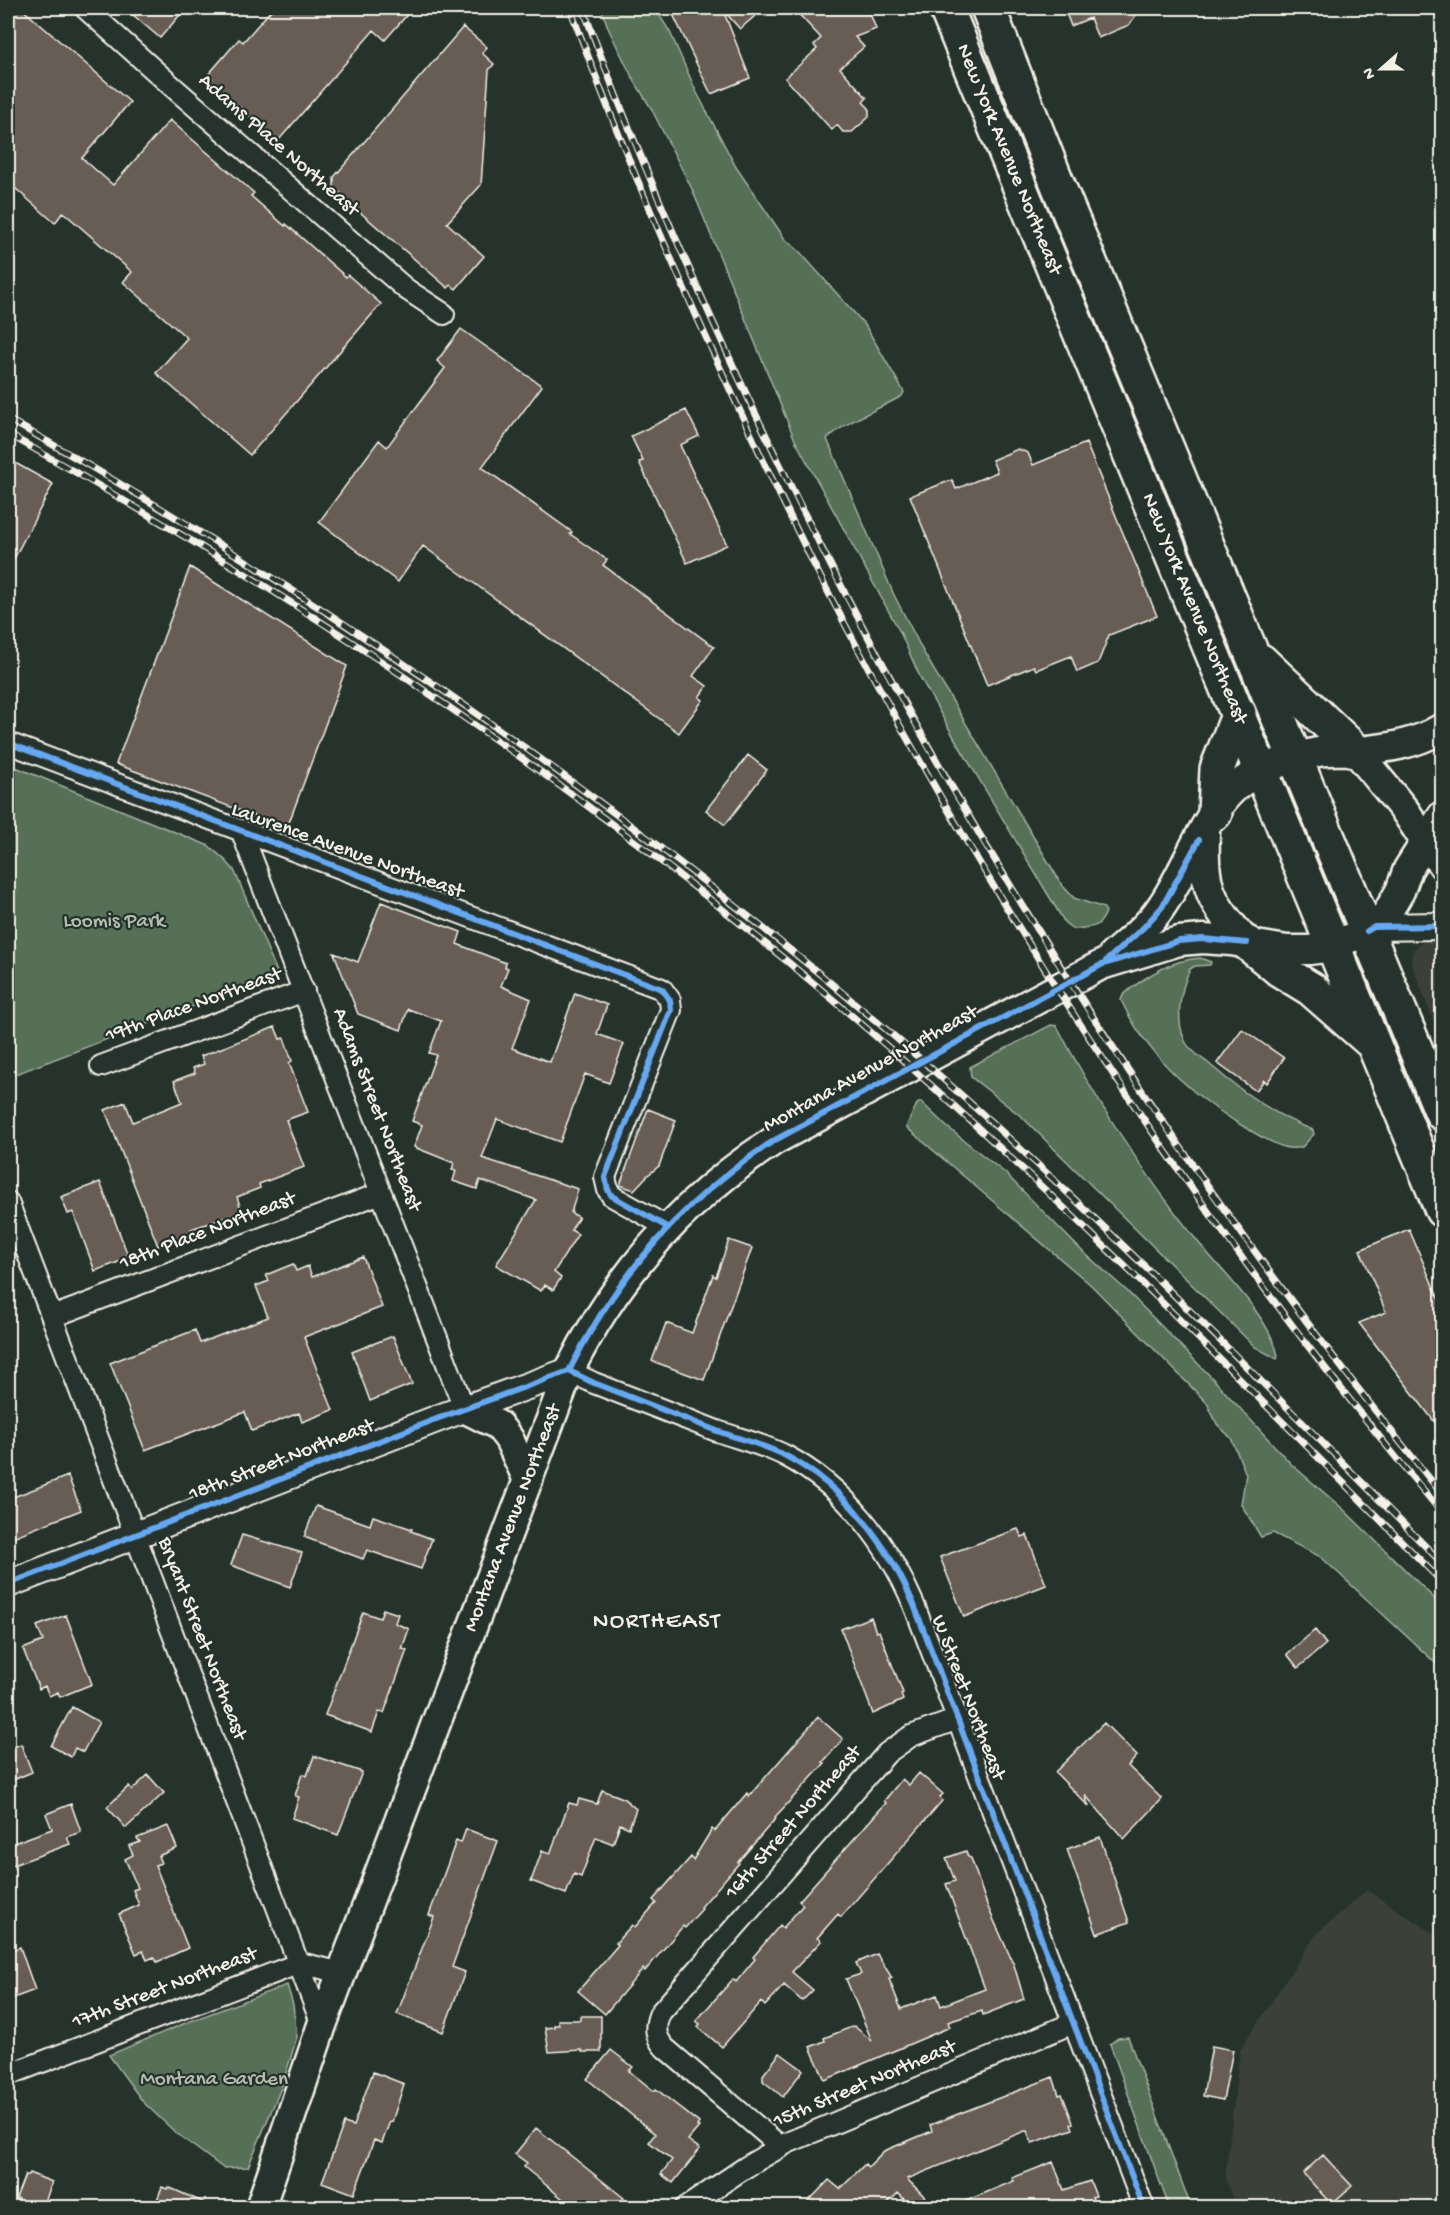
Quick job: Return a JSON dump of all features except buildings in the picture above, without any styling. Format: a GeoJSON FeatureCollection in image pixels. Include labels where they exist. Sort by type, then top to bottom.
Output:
{"type":"FeatureCollection","features":[{"type":"Feature","properties":{"kind":"highway","name":"New York Avenue Northeast"},"geometry":{"type":"LineString","coordinates":[[946,8],[1443,1210]]}},
{"type":"Feature","properties":{"kind":"highway","name":"New York Avenue Northeast"},"geometry":{"type":"LineString","coordinates":[[988,8],[1058,185],[1296,759],[1370,929],[1443,1113]]}},
{"type":"Feature","properties":{"kind":"highway"},"geometry":{"type":"LineString","coordinates":[[1026,198],[1058,185]]}},
{"type":"Feature","properties":{"kind":"highway"},"geometry":{"type":"LineString","coordinates":[[1108,396],[1141,383]]}},
{"type":"Feature","properties":{"kind":"highway"},"geometry":{"type":"LineString","coordinates":[[1251,650],[1356,751]]}},
{"type":"Feature","properties":{"kind":"highway"},"geometry":{"type":"LineString","coordinates":[[1210,821],[1217,769],[1239,713]]}},
{"type":"Feature","properties":{"kind":"highway"},"geometry":{"type":"LineString","coordinates":[[1247,943],[1280,970],[1311,989],[1376,1047]]}},
{"type":"Feature","properties":{"kind":"main road"},"geometry":{"type":"LineString","coordinates":[[1356,751],[1412,742],[1443,728]]}},
{"type":"Feature","properties":{"kind":"main road"},"geometry":{"type":"LineString","coordinates":[[1356,751],[1406,812],[1426,843]]}},
{"type":"Feature","properties":{"kind":"main road","name":"Montana Avenue Northeast"},"geometry":{"type":"LineString","coordinates":[[1101,964],[1144,927],[1162,907],[1210,821],[1236,786],[1262,771],[1320,752],[1356,751]]}},
{"type":"Feature","properties":{"kind":"main road"},"geometry":{"type":"LineString","coordinates":[[1370,929],[1391,908],[1401,891],[1408,869],[1443,816]]}},
{"type":"Feature","properties":{"kind":"main road"},"geometry":{"type":"LineString","coordinates":[[1210,821],[1204,869],[1209,892],[1219,910],[1247,943]]}},
{"type":"Feature","properties":{"kind":"main road","name":"Montana Avenue Northeast"},"geometry":{"type":"LineString","coordinates":[[260,2208],[322,2025],[569,1371],[583,1342],[607,1303],[667,1227],[725,1175],[775,1140],[1101,964],[1179,941],[1203,939],[1296,951],[1316,950],[1334,945],[1370,929]]}},
{"type":"Feature","properties":{"kind":"main road"},"geometry":{"type":"LineString","coordinates":[[464,1408],[498,1425],[509,1439],[528,1480]]}},
{"type":"Feature","properties":{"kind":"street","name":"Adams Place Northeast"},"geometry":{"type":"LineString","coordinates":[[85,8],[389,274],[414,295],[444,314]]}},
{"type":"Feature","properties":{"kind":"street","name":"Lawrence Avenue Northeast"},"geometry":{"type":"LineString","coordinates":[[8,743],[656,986],[667,994],[671,1010],[605,1177],[605,1184],[612,1196],[667,1227]]}},
{"type":"Feature","properties":{"kind":"street","name":"Adams Street Northeast"},"geometry":{"type":"LineString","coordinates":[[241,830],[464,1408]]}},
{"type":"Feature","properties":{"kind":"street"},"geometry":{"type":"LineString","coordinates":[[1426,843],[1443,866]]}},
{"type":"Feature","properties":{"kind":"street"},"geometry":{"type":"LineString","coordinates":[[1370,929],[1443,926]]}},
{"type":"Feature","properties":{"kind":"street","name":"19th Place Northeast"},"geometry":{"type":"LineString","coordinates":[[101,1066],[304,991]]}},
{"type":"Feature","properties":{"kind":"street","name":"18th Place Northeast"},"geometry":{"type":"LineString","coordinates":[[52,1317],[381,1193]]}},
{"type":"Feature","properties":{"kind":"street","name":"Bryant Street Northeast"},"geometry":{"type":"LineString","coordinates":[[8,1202],[322,2025]]}},
{"type":"Feature","properties":{"kind":"street","name":"18th Street Northeast"},"geometry":{"type":"LineString","coordinates":[[8,1584],[464,1408],[569,1371]]}},
{"type":"Feature","properties":{"kind":"street","name":"W Street Northeast"},"geometry":{"type":"LineString","coordinates":[[569,1371],[784,1456],[832,1490],[874,1531],[893,1561],[914,1605],[1144,2208]]}},
{"type":"Feature","properties":{"kind":"street","name":"16th Street Northeast"},"geometry":{"type":"LineString","coordinates":[[780,2147],[660,2042],[655,2028],[657,2020],[660,2013],[887,1753],[910,1736],[958,1719]]}},
{"type":"Feature","properties":{"kind":"street"},"geometry":{"type":"LineString","coordinates":[[300,1963],[342,1973]]}},
{"type":"Feature","properties":{"kind":"street","name":"17th Street Northeast"},"geometry":{"type":"LineString","coordinates":[[8,2074],[300,1963]]}},
{"type":"Feature","properties":{"kind":"street","name":"15th Street Northeast"},"geometry":{"type":"LineString","coordinates":[[685,2208],[780,2147],[1073,2023]]}},
{"type":"Feature","properties":{"kind":"shaded area"},"geometry":{"type":"Polygon","coordinates":[[[1432,940],[1442,941],[1442,1043],[1411,962],[1412,952],[1421,943],[1432,940]]]}},
{"type":"Feature","properties":{"kind":"shaded area"},"geometry":{"type":"Polygon","coordinates":[[[1367,1890],[1442,1939],[1442,2207],[1236,2207],[1225,2179],[1240,2050],[1316,1934],[1367,1890]]]}},
{"type":"Feature","properties":{"kind":"green space"},"geometry":{"type":"Polygon","coordinates":[[[601,8],[655,8],[670,32],[696,91],[736,167],[785,239],[799,251],[865,325],[904,392],[902,396],[853,421],[827,439],[894,595],[925,655],[1062,885],[1074,898],[1104,908],[1106,912],[1097,925],[1073,929],[1065,923],[920,677],[900,632],[795,440],[692,189],[651,108],[632,77],[601,8]]]}},
{"type":"Feature","properties":{"kind":"green space","name":"Loomis Park"},"geometry":{"type":"Polygon","coordinates":[[[8,764],[209,846],[234,870],[278,974],[8,1077],[8,764]]]}},
{"type":"Feature","properties":{"kind":"green space"},"geometry":{"type":"Polygon","coordinates":[[[1200,958],[1211,962],[1210,965],[1195,966],[1190,969],[1181,995],[1180,1023],[1185,1041],[1195,1053],[1244,1092],[1284,1117],[1313,1130],[1314,1134],[1302,1147],[1290,1148],[1274,1143],[1217,1109],[1197,1094],[1161,1060],[1132,1021],[1121,1000],[1123,995],[1168,966],[1200,958]]]}},
{"type":"Feature","properties":{"kind":"green space"},"geometry":{"type":"Polygon","coordinates":[[[1051,1025],[1057,1026],[1104,1108],[1156,1187],[1194,1237],[1255,1309],[1273,1341],[1277,1359],[1255,1347],[1022,1117],[971,1077],[970,1067],[1051,1025]]]}},
{"type":"Feature","properties":{"kind":"green space"},"geometry":{"type":"Polygon","coordinates":[[[921,1102],[946,1126],[1005,1173],[1081,1250],[1127,1291],[1215,1381],[1291,1464],[1343,1509],[1442,1606],[1442,1669],[1321,1557],[1273,1533],[1261,1537],[1241,1504],[1246,1474],[1231,1438],[1217,1424],[1207,1403],[1091,1285],[906,1127],[917,1104],[921,1102]]]}},
{"type":"Feature","properties":{"kind":"green space","name":"Montana Garden"},"geometry":{"type":"Polygon","coordinates":[[[287,1985],[293,2005],[297,2037],[283,2083],[248,2167],[223,2168],[176,2133],[143,2102],[109,2055],[287,1985]]]}},
{"type":"Feature","properties":{"kind":"green space"},"geometry":{"type":"Polygon","coordinates":[[[1128,2037],[1191,2207],[1169,2207],[1110,2044],[1118,2038],[1128,2037]]]}},
{"type":"Feature","properties":{"kind":"railway"},"geometry":{"type":"LineString","coordinates":[[570,8],[623,146],[760,453],[825,586],[960,830],[1108,1067],[1187,1182],[1269,1295],[1442,1513]]}},
{"type":"Feature","properties":{"kind":"railway"},"geometry":{"type":"LineString","coordinates":[[583,8],[653,185],[730,359],[803,511],[881,661],[963,806],[1050,949],[1141,1089],[1237,1227],[1337,1362],[1442,1494]]}},
{"type":"Feature","properties":{"kind":"railway"},"geometry":{"type":"LineString","coordinates":[[8,419],[125,487],[355,631],[577,785],[791,950],[895,1037],[1106,1229],[1442,1563]]}},
{"type":"Feature","properties":{"kind":"railway"},"geometry":{"type":"LineString","coordinates":[[8,434],[220,558],[426,691],[626,834],[723,909],[900,1057],[980,1129],[1136,1277],[1442,1582]]}},
{"type":"Feature","properties":{"kind":"cycle path"},"geometry":{"type":"LineString","coordinates":[[8,743],[662,989],[670,1000],[671,1010],[605,1177],[612,1196],[667,1227]]}},
{"type":"Feature","properties":{"kind":"cycle path"},"geometry":{"type":"LineString","coordinates":[[1106,961],[1144,927],[1162,907],[1199,840]]}},
{"type":"Feature","properties":{"kind":"cycle path"},"geometry":{"type":"LineString","coordinates":[[1367,931],[1374,927],[1442,926]]}},
{"type":"Feature","properties":{"kind":"cycle path"},"geometry":{"type":"LineString","coordinates":[[569,1371],[608,1303],[656,1242],[711,1187],[775,1140],[1101,965],[1179,941],[1203,939],[1247,943]]}},
{"type":"Feature","properties":{"kind":"cycle path"},"geometry":{"type":"LineString","coordinates":[[569,1371],[594,1383],[786,1456],[828,1484],[846,1501],[878,1539],[914,1605],[1144,2208]]}},
{"type":"Feature","properties":{"kind":"cycle path"},"geometry":{"type":"LineString","coordinates":[[8,1584],[439,1418],[569,1371]]}},
{"type":"Feature","properties":{"kind":"district","name":"NORTHEAST"},"geometry":{"type":"Point","coordinates":[657,1622]}}]}
